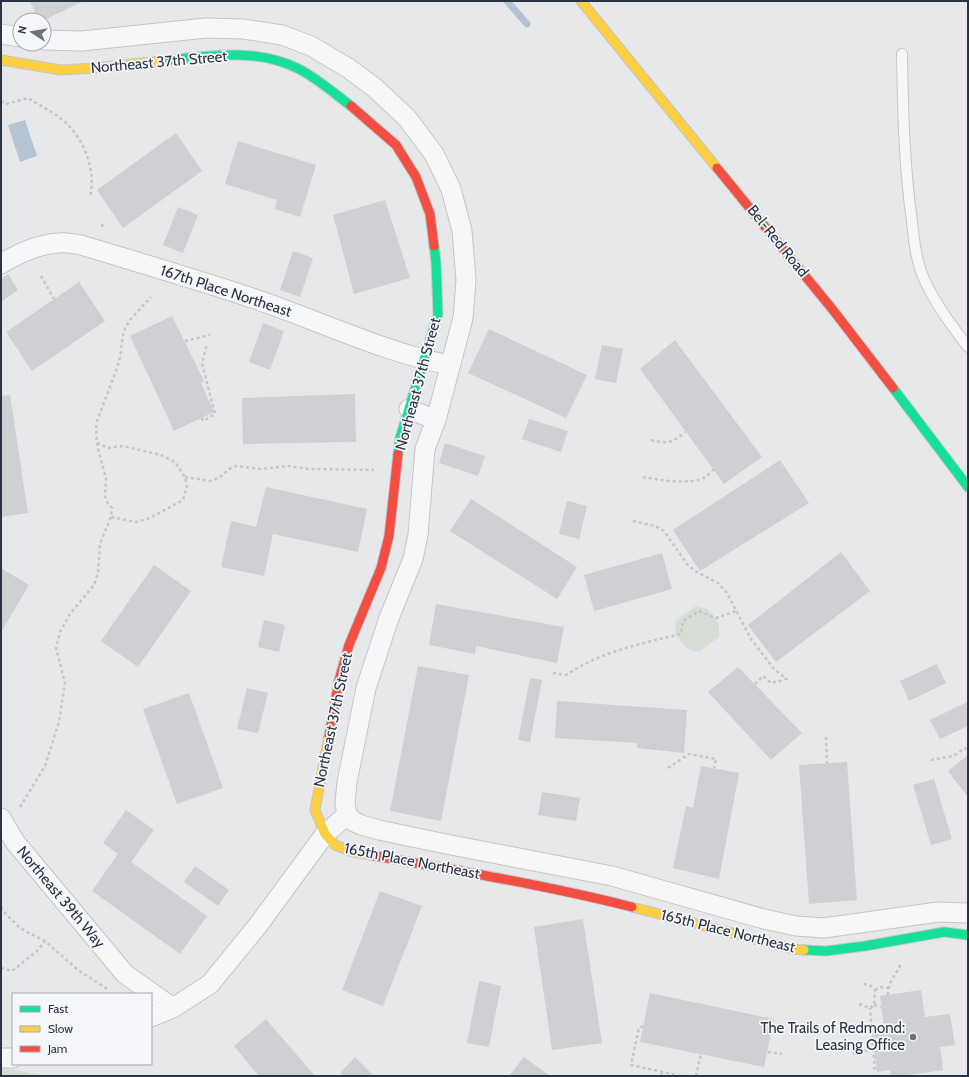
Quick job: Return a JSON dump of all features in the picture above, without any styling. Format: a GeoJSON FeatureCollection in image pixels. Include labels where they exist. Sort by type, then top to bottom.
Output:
{"type":"FeatureCollection","features":[{"type":"Feature","properties":{"kind":"street","name":"Bel-Red Road"},"geometry":{"type":"LineString","coordinates":[[581,1],[833,310],[968,487]]}},
{"type":"Feature","properties":{"kind":"street","name":"Northeast 37th Street"},"geometry":{"type":"LineString","coordinates":[[52,40],[82,41],[206,28],[243,29],[282,35],[311,46],[348,68],[375,88],[407,118],[434,154],[451,189],[462,232],[466,280],[463,318],[436,420],[425,449],[418,535],[413,559],[389,618],[366,688],[347,782],[346,809]]}},
{"type":"Feature","properties":{"kind":"street"},"geometry":{"type":"LineString","coordinates":[[1,34],[12,36]]}},
{"type":"Feature","properties":{"kind":"street","name":"Northeast 37th Street"},"geometry":{"type":"LineString","coordinates":[[1,60],[61,70],[96,68],[226,54],[265,58],[283,63],[298,69],[321,83],[357,110],[396,145],[416,177],[430,214],[436,262],[438,314],[400,438],[389,536],[381,568],[349,645],[339,680],[315,810],[325,834]]}},
{"type":"Feature","properties":{"kind":"street","name":"167th Place Northeast"},"geometry":{"type":"LineString","coordinates":[[1,264],[20,253],[42,246],[60,243],[81,244],[258,300],[388,349],[424,360],[450,365]]}},
{"type":"Feature","properties":{"kind":"street"},"geometry":{"type":"LineString","coordinates":[[409,409],[436,420]]}},
{"type":"Feature","properties":{"kind":"street"},"geometry":{"type":"LineString","coordinates":[[339,680],[366,688]]}},
{"type":"Feature","properties":{"kind":"street","name":"165th Place Northeast"},"geometry":{"type":"LineString","coordinates":[[968,913],[938,912],[824,928],[796,926],[764,919],[612,876],[379,830],[353,821],[346,809],[325,834],[335,845],[353,852],[477,874],[608,901],[793,949],[826,950],[865,946],[944,932],[968,935]]}},
{"type":"Feature","properties":{"kind":"street","name":"Northeast 39th Way"},"geometry":{"type":"LineString","coordinates":[[9,815],[15,842],[125,974],[152,993]]}},
{"type":"Feature","properties":{"kind":"street"},"geometry":{"type":"LineString","coordinates":[[152,1017],[173,1008],[210,984],[259,924],[325,834]]}},
{"type":"Feature","properties":{"kind":"street"},"geometry":{"type":"LineString","coordinates":[[608,901],[612,876]]}},
{"type":"Feature","properties":{"kind":"street"},"geometry":{"type":"LineString","coordinates":[[938,912],[944,932]]}},
{"type":"Feature","properties":{"kind":"street"},"geometry":{"type":"LineString","coordinates":[[824,928],[826,950]]}},
{"type":"Feature","properties":{"kind":"street"},"geometry":{"type":"LineString","coordinates":[[121,993],[125,974]]}},
{"type":"Feature","properties":{"kind":"street","name":"Northeast 39th Way"},"geometry":{"type":"LineString","coordinates":[[152,993],[173,1008]]}},
{"type":"Feature","properties":{"kind":"street"},"geometry":{"type":"LineString","coordinates":[[1,1058],[12,1058]]}},
{"type":"Feature","properties":{"kind":"lane"},"geometry":{"type":"LineString","coordinates":[[902,54],[905,154],[916,254],[924,280],[939,308],[968,347]]}},
{"type":"Feature","properties":{"kind":"path"},"geometry":{"type":"LineString","coordinates":[[1,101],[6,104],[28,98],[61,119],[69,126],[88,157],[93,186],[90,197]]}},
{"type":"Feature","properties":{"kind":"path"},"geometry":{"type":"LineString","coordinates":[[40,276],[54,299]]}},
{"type":"Feature","properties":{"kind":"path"},"geometry":{"type":"LineString","coordinates":[[9,815],[45,766],[59,722],[65,683],[56,648],[60,632],[70,614],[94,585],[98,573],[100,544],[111,517],[112,508],[107,502],[105,496],[106,478],[97,443],[96,424],[120,358],[122,335],[131,319],[151,297]]}},
{"type":"Feature","properties":{"kind":"path"},"geometry":{"type":"LineString","coordinates":[[185,341],[210,335]]}},
{"type":"Feature","properties":{"kind":"path"},"geometry":{"type":"LineString","coordinates":[[202,418],[203,421],[215,414],[202,363],[207,344]]}},
{"type":"Feature","properties":{"kind":"path"},"geometry":{"type":"LineString","coordinates":[[651,440],[664,443],[676,439],[685,432]]}},
{"type":"Feature","properties":{"kind":"path"},"geometry":{"type":"LineString","coordinates":[[97,443],[108,448],[123,446],[161,455],[175,462],[185,477],[187,487],[183,500],[150,518],[136,522],[111,517]]}},
{"type":"Feature","properties":{"kind":"path"},"geometry":{"type":"LineString","coordinates":[[185,477],[211,481],[220,477],[232,467],[236,466],[261,469],[287,466],[309,469],[384,470],[396,472]]}},
{"type":"Feature","properties":{"kind":"path"},"geometry":{"type":"LineString","coordinates":[[643,477],[657,480],[690,482],[706,477],[714,469]]}},
{"type":"Feature","properties":{"kind":"path"},"geometry":{"type":"LineString","coordinates":[[633,522],[655,526],[664,531],[687,564],[695,571],[718,583],[727,593],[751,639],[774,669],[784,677]]}},
{"type":"Feature","properties":{"kind":"path"},"geometry":{"type":"LineString","coordinates":[[553,673],[566,675],[590,661],[626,648],[644,642],[681,634],[683,621],[699,611],[716,618],[736,611]]}},
{"type":"Feature","properties":{"kind":"path"},"geometry":{"type":"LineString","coordinates":[[755,684],[763,676],[771,682],[788,678]]}},
{"type":"Feature","properties":{"kind":"path"},"geometry":{"type":"LineString","coordinates":[[826,737],[827,763]]}},
{"type":"Feature","properties":{"kind":"path"},"geometry":{"type":"LineString","coordinates":[[931,760],[953,756],[965,748],[968,752]]}},
{"type":"Feature","properties":{"kind":"path"},"geometry":{"type":"LineString","coordinates":[[668,768],[689,754],[716,759],[714,768]]}},
{"type":"Feature","properties":{"kind":"path"},"geometry":{"type":"LineString","coordinates":[[1,907],[18,926],[45,941],[78,970],[121,993]]}},
{"type":"Feature","properties":{"kind":"path"},"geometry":{"type":"LineString","coordinates":[[1,968],[12,971],[36,952],[45,941]]}},
{"type":"Feature","properties":{"kind":"path"},"geometry":{"type":"LineString","coordinates":[[888,995],[888,988],[898,970],[902,957]]}},
{"type":"Feature","properties":{"kind":"path"},"geometry":{"type":"LineString","coordinates":[[861,983],[871,986],[875,990]]}},
{"type":"Feature","properties":{"kind":"path"},"geometry":{"type":"LineString","coordinates":[[875,990],[881,987],[888,988]]}},
{"type":"Feature","properties":{"kind":"path"},"geometry":{"type":"LineString","coordinates":[[870,1008],[874,1005],[875,990]]}},
{"type":"Feature","properties":{"kind":"path"},"geometry":{"type":"LineString","coordinates":[[859,1004],[870,1008]]}},
{"type":"Feature","properties":{"kind":"path"},"geometry":{"type":"LineString","coordinates":[[874,1005],[881,1007]]}},
{"type":"Feature","properties":{"kind":"path"},"geometry":{"type":"LineString","coordinates":[[870,1008],[875,1073]]}},
{"type":"Feature","properties":{"kind":"path"},"geometry":{"type":"LineString","coordinates":[[643,1026],[639,1028],[631,1065],[681,1076]]}},
{"type":"Feature","properties":{"kind":"path"},"geometry":{"type":"LineString","coordinates":[[853,1054],[873,1049]]}},
{"type":"Feature","properties":{"kind":"path"},"geometry":{"type":"LineString","coordinates":[[768,1052],[782,1054]]}},
{"type":"Feature","properties":{"kind":"path"},"geometry":{"type":"LineString","coordinates":[[696,1076],[701,1054]]}},
{"type":"Feature","properties":{"kind":"path"},"geometry":{"type":"LineString","coordinates":[[661,1076],[663,1072]]}},
{"type":"Feature","properties":{"kind":"shaded area"},"geometry":{"type":"Polygon","coordinates":[[[696,606],[708,609],[719,624],[719,637],[699,652],[687,649],[675,634],[676,621],[696,606]]]}},
{"type":"Feature","properties":{"kind":"shaded area"},"geometry":{"type":"Polygon","coordinates":[[[1,1067],[44,1076],[1,1076],[1,1067]]]}},
{"type":"Feature","properties":{"kind":"water"},"geometry":{"type":"Polygon","coordinates":[[[25,120],[37,156],[20,162],[8,125],[25,120]]]}},
{"type":"Feature","properties":{"kind":"building"},"geometry":{"type":"Polygon","coordinates":[[[30,1],[84,1],[52,16],[52,12],[35,12],[30,1]]]}},
{"type":"Feature","properties":{"kind":"building"},"geometry":{"type":"Polygon","coordinates":[[[176,133],[202,171],[123,228],[97,190],[176,133]]]}},
{"type":"Feature","properties":{"kind":"building"},"geometry":{"type":"Polygon","coordinates":[[[238,141],[316,165],[300,217],[275,209],[277,200],[225,184],[238,141]]]}},
{"type":"Feature","properties":{"kind":"building"},"geometry":{"type":"Polygon","coordinates":[[[385,200],[410,278],[354,294],[333,215],[385,200]]]}},
{"type":"Feature","properties":{"kind":"building"},"geometry":{"type":"Polygon","coordinates":[[[178,207],[198,215],[183,253],[163,245],[178,207]]]}},
{"type":"Feature","properties":{"kind":"building"},"geometry":{"type":"Polygon","coordinates":[[[293,251],[313,258],[300,297],[280,290],[293,251]]]}},
{"type":"Feature","properties":{"kind":"building"},"geometry":{"type":"Polygon","coordinates":[[[8,274],[18,290],[1,302],[1,279],[8,274]]]}},
{"type":"Feature","properties":{"kind":"building"},"geometry":{"type":"Polygon","coordinates":[[[79,282],[105,321],[32,371],[6,332],[79,282]]]}},
{"type":"Feature","properties":{"kind":"building"},"geometry":{"type":"Polygon","coordinates":[[[172,316],[204,381],[201,383],[214,412],[174,431],[130,336],[172,316]]]}},
{"type":"Feature","properties":{"kind":"building"},"geometry":{"type":"Polygon","coordinates":[[[263,323],[284,331],[270,370],[249,362],[263,323]]]}},
{"type":"Feature","properties":{"kind":"building"},"geometry":{"type":"Polygon","coordinates":[[[489,329],[587,375],[566,418],[468,373],[489,329]]]}},
{"type":"Feature","properties":{"kind":"building"},"geometry":{"type":"Polygon","coordinates":[[[675,340],[762,457],[724,484],[640,369],[675,340]]]}},
{"type":"Feature","properties":{"kind":"building"},"geometry":{"type":"Polygon","coordinates":[[[602,345],[623,349],[616,383],[595,379],[602,345]]]}},
{"type":"Feature","properties":{"kind":"building"},"geometry":{"type":"Polygon","coordinates":[[[355,394],[356,442],[243,444],[242,398],[355,394]]]}},
{"type":"Feature","properties":{"kind":"building"},"geometry":{"type":"Polygon","coordinates":[[[10,395],[28,513],[1,517],[1,396],[10,395]]]}},
{"type":"Feature","properties":{"kind":"building"},"geometry":{"type":"Polygon","coordinates":[[[529,419],[568,431],[561,452],[522,439],[529,419]]]}},
{"type":"Feature","properties":{"kind":"building"},"geometry":{"type":"Polygon","coordinates":[[[445,443],[485,456],[478,476],[439,463],[445,443]]]}},
{"type":"Feature","properties":{"kind":"building"},"geometry":{"type":"Polygon","coordinates":[[[780,460],[809,503],[700,571],[673,530],[780,460]]]}},
{"type":"Feature","properties":{"kind":"building"},"geometry":{"type":"Polygon","coordinates":[[[266,487],[367,509],[358,552],[273,534],[264,576],[221,567],[231,521],[256,527],[266,487]]]}},
{"type":"Feature","properties":{"kind":"building"},"geometry":{"type":"Polygon","coordinates":[[[471,499],[577,567],[557,599],[450,531],[471,499]]]}},
{"type":"Feature","properties":{"kind":"building"},"geometry":{"type":"Polygon","coordinates":[[[567,501],[587,506],[579,539],[559,534],[567,501]]]}},
{"type":"Feature","properties":{"kind":"building"},"geometry":{"type":"Polygon","coordinates":[[[841,552],[870,591],[776,662],[748,625],[841,552]]]}},
{"type":"Feature","properties":{"kind":"building"},"geometry":{"type":"Polygon","coordinates":[[[662,553],[672,589],[594,611],[584,575],[662,553]]]}},
{"type":"Feature","properties":{"kind":"building"},"geometry":{"type":"Polygon","coordinates":[[[154,565],[191,591],[138,667],[101,641],[154,565]]]}},
{"type":"Feature","properties":{"kind":"building"},"geometry":{"type":"Polygon","coordinates":[[[1,568],[29,585],[1,632],[1,568]]]}},
{"type":"Feature","properties":{"kind":"building"},"geometry":{"type":"Polygon","coordinates":[[[436,604],[564,627],[557,663],[476,646],[475,654],[429,645],[436,604]]]}},
{"type":"Feature","properties":{"kind":"building"},"geometry":{"type":"Polygon","coordinates":[[[264,620],[285,625],[279,652],[258,647],[264,620]]]}},
{"type":"Feature","properties":{"kind":"building"},"geometry":{"type":"Polygon","coordinates":[[[937,664],[946,683],[909,701],[900,681],[937,664]]]}},
{"type":"Feature","properties":{"kind":"building"},"geometry":{"type":"Polygon","coordinates":[[[418,666],[469,675],[441,821],[390,811],[418,666]]]}},
{"type":"Feature","properties":{"kind":"building"},"geometry":{"type":"Polygon","coordinates":[[[738,667],[802,733],[771,760],[708,692],[738,667]]]}},
{"type":"Feature","properties":{"kind":"building"},"geometry":{"type":"Polygon","coordinates":[[[530,678],[542,680],[530,742],[518,740],[530,678]]]}},
{"type":"Feature","properties":{"kind":"building"},"geometry":{"type":"Polygon","coordinates":[[[247,688],[268,693],[258,733],[237,729],[247,688]]]}},
{"type":"Feature","properties":{"kind":"building"},"geometry":{"type":"Polygon","coordinates":[[[189,693],[223,788],[177,804],[143,709],[189,693]]]}},
{"type":"Feature","properties":{"kind":"building"},"geometry":{"type":"Polygon","coordinates":[[[557,701],[687,710],[684,753],[637,748],[637,743],[555,738],[557,701]]]}},
{"type":"Feature","properties":{"kind":"building"},"geometry":{"type":"Polygon","coordinates":[[[967,702],[968,726],[940,739],[930,720],[967,702]]]}},
{"type":"Feature","properties":{"kind":"building"},"geometry":{"type":"Polygon","coordinates":[[[968,755],[968,797],[948,771],[968,755]]]}},
{"type":"Feature","properties":{"kind":"building"},"geometry":{"type":"Polygon","coordinates":[[[847,762],[857,900],[809,904],[799,765],[847,762]]]}},
{"type":"Feature","properties":{"kind":"building"},"geometry":{"type":"Polygon","coordinates":[[[701,766],[739,773],[719,879],[673,868],[686,806],[693,808],[701,766]]]}},
{"type":"Feature","properties":{"kind":"building"},"geometry":{"type":"Polygon","coordinates":[[[934,779],[952,839],[931,845],[913,785],[934,779]]]}},
{"type":"Feature","properties":{"kind":"building"},"geometry":{"type":"Polygon","coordinates":[[[542,792],[580,798],[576,821],[538,815],[542,792]]]}},
{"type":"Feature","properties":{"kind":"building"},"geometry":{"type":"Polygon","coordinates":[[[126,810],[154,830],[131,862],[207,916],[180,954],[92,891],[118,854],[103,843],[126,810]]]}},
{"type":"Feature","properties":{"kind":"building"},"geometry":{"type":"Polygon","coordinates":[[[195,866],[229,890],[218,906],[184,882],[195,866]]]}},
{"type":"Feature","properties":{"kind":"building"},"geometry":{"type":"Polygon","coordinates":[[[380,891],[422,906],[383,1006],[342,990],[380,891]]]}},
{"type":"Feature","properties":{"kind":"building"},"geometry":{"type":"Polygon","coordinates":[[[583,919],[602,1043],[552,1050],[534,927],[583,919]]]}},
{"type":"Feature","properties":{"kind":"building"},"geometry":{"type":"Polygon","coordinates":[[[479,981],[501,986],[489,1047],[467,1043],[479,981]]]}},
{"type":"Feature","properties":{"kind":"building","name":"The Trails of Redmond: Leasing Office"},"geometry":{"type":"Polygon","coordinates":[[[921,990],[925,1017],[950,1014],[955,1045],[940,1047],[943,1070],[901,1076],[891,1076],[890,1070],[877,1072],[871,1028],[884,1027],[880,996],[921,990]]]}},
{"type":"Feature","properties":{"kind":"building"},"geometry":{"type":"Polygon","coordinates":[[[650,993],[774,1019],[764,1067],[640,1042],[650,993]]]}},
{"type":"Feature","properties":{"kind":"building"},"geometry":{"type":"Polygon","coordinates":[[[266,1019],[315,1076],[259,1076],[234,1046],[266,1019]]]}},
{"type":"Feature","properties":{"kind":"building"},"geometry":{"type":"Polygon","coordinates":[[[355,1057],[374,1076],[343,1076],[340,1073],[355,1057]]]}},
{"type":"Feature","properties":{"kind":"building"},"geometry":{"type":"Polygon","coordinates":[[[524,1057],[550,1076],[509,1076],[524,1057]]]}},
{"type":"Feature","properties":{"kind":"waterway"},"geometry":{"type":"LineString","coordinates":[[507,1],[527,24]]}},
{"type":"Feature","properties":{"kind":"traffic: fast"},"geometry":{"type":"LineString","coordinates":[[161,61],[196,57],[248,55],[283,62],[306,73],[326,86],[351,106]]}},
{"type":"Feature","properties":{"kind":"traffic: fast"},"geometry":{"type":"LineString","coordinates":[[398,454],[400,438],[438,314],[434,246]]}},
{"type":"Feature","properties":{"kind":"traffic: fast"},"geometry":{"type":"LineString","coordinates":[[893,388],[968,487]]}},
{"type":"Feature","properties":{"kind":"traffic: fast"},"geometry":{"type":"LineString","coordinates":[[804,950],[826,951],[865,946],[944,932],[968,935]]}},
{"type":"Feature","properties":{"kind":"traffic: slow"},"geometry":{"type":"LineString","coordinates":[[581,1],[717,168]]}},
{"type":"Feature","properties":{"kind":"traffic: slow"},"geometry":{"type":"LineString","coordinates":[[1,60],[61,70],[161,61]]}},
{"type":"Feature","properties":{"kind":"traffic: slow"},"geometry":{"type":"LineString","coordinates":[[329,736],[315,810],[325,834],[335,845],[353,852],[371,855]]}},
{"type":"Feature","properties":{"kind":"traffic: slow"},"geometry":{"type":"LineString","coordinates":[[632,907],[793,949],[804,950]]}},
{"type":"Feature","properties":{"kind":"traffic: jam"},"geometry":{"type":"LineString","coordinates":[[351,106],[396,145],[416,177],[430,214],[434,246]]}},
{"type":"Feature","properties":{"kind":"traffic: jam"},"geometry":{"type":"LineString","coordinates":[[717,168],[833,310],[893,388]]}},
{"type":"Feature","properties":{"kind":"traffic: jam"},"geometry":{"type":"LineString","coordinates":[[329,736],[339,680],[349,645],[381,568],[389,536],[398,454]]}},
{"type":"Feature","properties":{"kind":"traffic: jam"},"geometry":{"type":"LineString","coordinates":[[371,855],[535,885],[632,907]]}},
{"type":"Feature","properties":{"kind":"place","name":"The Trails of Redmond: Leasing Office"},"geometry":{"type":"Point","coordinates":[913,1037]}}]}
